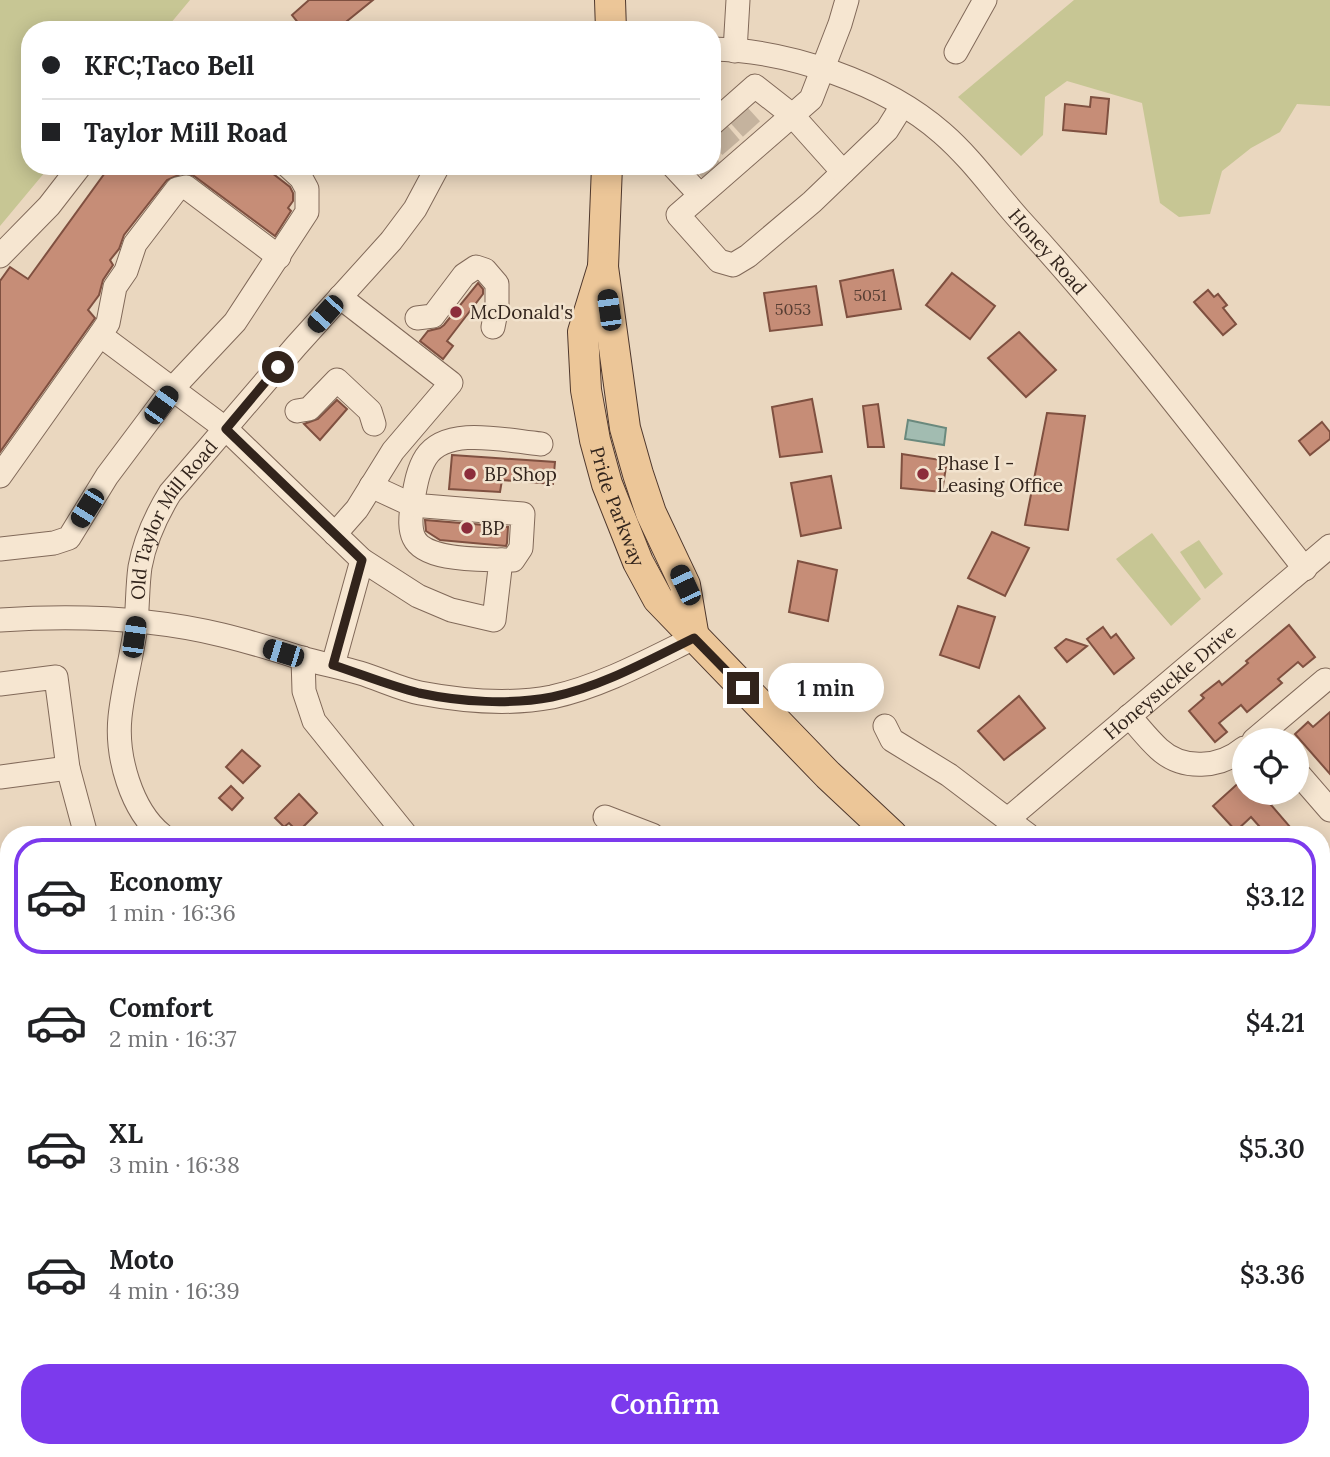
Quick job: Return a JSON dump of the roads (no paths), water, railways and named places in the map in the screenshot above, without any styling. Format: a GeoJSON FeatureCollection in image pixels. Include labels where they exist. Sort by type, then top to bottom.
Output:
{"type":"FeatureCollection","features":[{"type":"Feature","properties":{"kind":"main road"},"geometry":{"type":"LineString","coordinates":[[610,0],[611,21]]}},
{"type":"Feature","properties":{"kind":"main road","name":"Pride Parkway"},"geometry":{"type":"LineString","coordinates":[[607,175],[603,267],[625,428],[651,513],[685,585],[694,638]]}},
{"type":"Feature","properties":{"kind":"main road"},"geometry":{"type":"LineString","coordinates":[[694,638],[828,775],[882,826]]}},
{"type":"Feature","properties":{"kind":"street"},"geometry":{"type":"LineString","coordinates":[[724,50],[738,0]]}},
{"type":"Feature","properties":{"kind":"street"},"geometry":{"type":"LineString","coordinates":[[721,171],[759,137],[811,99],[847,0]]}},
{"type":"Feature","properties":{"kind":"street"},"geometry":{"type":"LineString","coordinates":[[956,52],[985,0]]}},
{"type":"Feature","properties":{"kind":"street","name":"Honey Road"},"geometry":{"type":"LineString","coordinates":[[724,50],[791,60],[824,69],[902,106],[942,133],[1060,262],[1305,569]]}},
{"type":"Feature","properties":{"kind":"street"},"geometry":{"type":"LineString","coordinates":[[721,121],[755,86],[792,115],[843,173]]}},
{"type":"Feature","properties":{"kind":"street"},"geometry":{"type":"LineString","coordinates":[[716,175],[700,195],[678,215],[719,261],[733,265],[748,256],[843,173],[887,130],[902,106]]}},
{"type":"Feature","properties":{"kind":"street"},"geometry":{"type":"LineString","coordinates":[[0,256],[49,206],[73,175]]}},
{"type":"Feature","properties":{"kind":"street"},"geometry":{"type":"LineString","coordinates":[[5,544],[54,543],[69,538],[107,477],[173,388],[234,322],[279,257],[307,212],[307,189],[298,175]]}},
{"type":"Feature","properties":{"kind":"street","name":"Old Taylor Mill Road"},"geometry":{"type":"LineString","coordinates":[[153,826],[143,815],[133,793],[120,743],[120,717],[146,540],[170,493],[391,241],[415,209],[433,175]]}},
{"type":"Feature","properties":{"kind":"street"},"geometry":{"type":"LineString","coordinates":[[681,175],[700,195]]}},
{"type":"Feature","properties":{"kind":"street"},"geometry":{"type":"LineString","coordinates":[[0,476],[100,335],[107,323],[115,287],[126,271],[135,244],[177,189],[186,187],[279,257]]}},
{"type":"Feature","properties":{"kind":"street"},"geometry":{"type":"LineString","coordinates":[[417,318],[433,316],[464,275],[476,267],[485,270],[497,284],[497,307],[493,327]]}},
{"type":"Feature","properties":{"kind":"street"},"geometry":{"type":"LineString","coordinates":[[335,534],[357,509],[393,451],[451,383],[340,297]]}},
{"type":"Feature","properties":{"kind":"street"},"geometry":{"type":"LineString","coordinates":[[100,335],[226,429],[362,560],[418,596],[451,610],[494,620],[501,560]]}},
{"type":"Feature","properties":{"kind":"street"},"geometry":{"type":"LineString","coordinates":[[297,411],[309,409],[337,380],[370,411],[374,424]]}},
{"type":"Feature","properties":{"kind":"street"},"geometry":{"type":"LineString","coordinates":[[371,486],[412,505],[523,514],[520,548],[513,560],[444,556],[418,544],[412,536],[412,505],[416,479],[424,459],[433,448],[460,436],[541,444]]}},
{"type":"Feature","properties":{"kind":"street","name":"Honeysuckle Drive"},"geometry":{"type":"LineString","coordinates":[[1008,819],[1330,546]]}},
{"type":"Feature","properties":{"kind":"street"},"geometry":{"type":"LineString","coordinates":[[333,665],[362,560]]}},
{"type":"Feature","properties":{"kind":"street"},"geometry":{"type":"LineString","coordinates":[[0,620],[70,616],[109,618],[221,634],[418,692],[462,699],[503,701],[552,697],[592,684],[694,638]]}},
{"type":"Feature","properties":{"kind":"street"},"geometry":{"type":"LineString","coordinates":[[303,658],[304,691],[314,722],[399,826]]}},
{"type":"Feature","properties":{"kind":"street"},"geometry":{"type":"LineString","coordinates":[[6,684],[55,677],[68,768],[84,826]]}},
{"type":"Feature","properties":{"kind":"street"},"geometry":{"type":"LineString","coordinates":[[1273,728],[1325,680]]}},
{"type":"Feature","properties":{"kind":"street"},"geometry":{"type":"LineString","coordinates":[[1129,716],[1159,749],[1184,763],[1213,764],[1232,756]]}},
{"type":"Feature","properties":{"kind":"street"},"geometry":{"type":"LineString","coordinates":[[885,726],[892,740],[949,775],[1017,826]]}},
{"type":"Feature","properties":{"kind":"street"},"geometry":{"type":"LineString","coordinates":[[0,777],[68,768]]}},
{"type":"Feature","properties":{"kind":"street"},"geometry":{"type":"LineString","coordinates":[[1309,786],[1330,810]]}},
{"type":"Feature","properties":{"kind":"street"},"geometry":{"type":"LineString","coordinates":[[605,817],[628,826]]}},
{"type":"Feature","properties":{"kind":"tunnel"},"geometry":{"type":"LineString","coordinates":[[736,112],[756,134]]}},
{"type":"Feature","properties":{"kind":"tunnel"},"geometry":{"type":"LineString","coordinates":[[721,136],[735,152]]}},
{"type":"Feature","properties":{"kind":"place","name":"McDonald's"},"geometry":{"type":"Point","coordinates":[456,312]}},
{"type":"Feature","properties":{"kind":"place","name":"BP Shop"},"geometry":{"type":"Point","coordinates":[470,474]}},
{"type":"Feature","properties":{"kind":"place","name":"Phase I - Leasing Office"},"geometry":{"type":"Point","coordinates":[923,474]}},
{"type":"Feature","properties":{"kind":"place","name":"BP"},"geometry":{"type":"Point","coordinates":[467,528]}}]}
